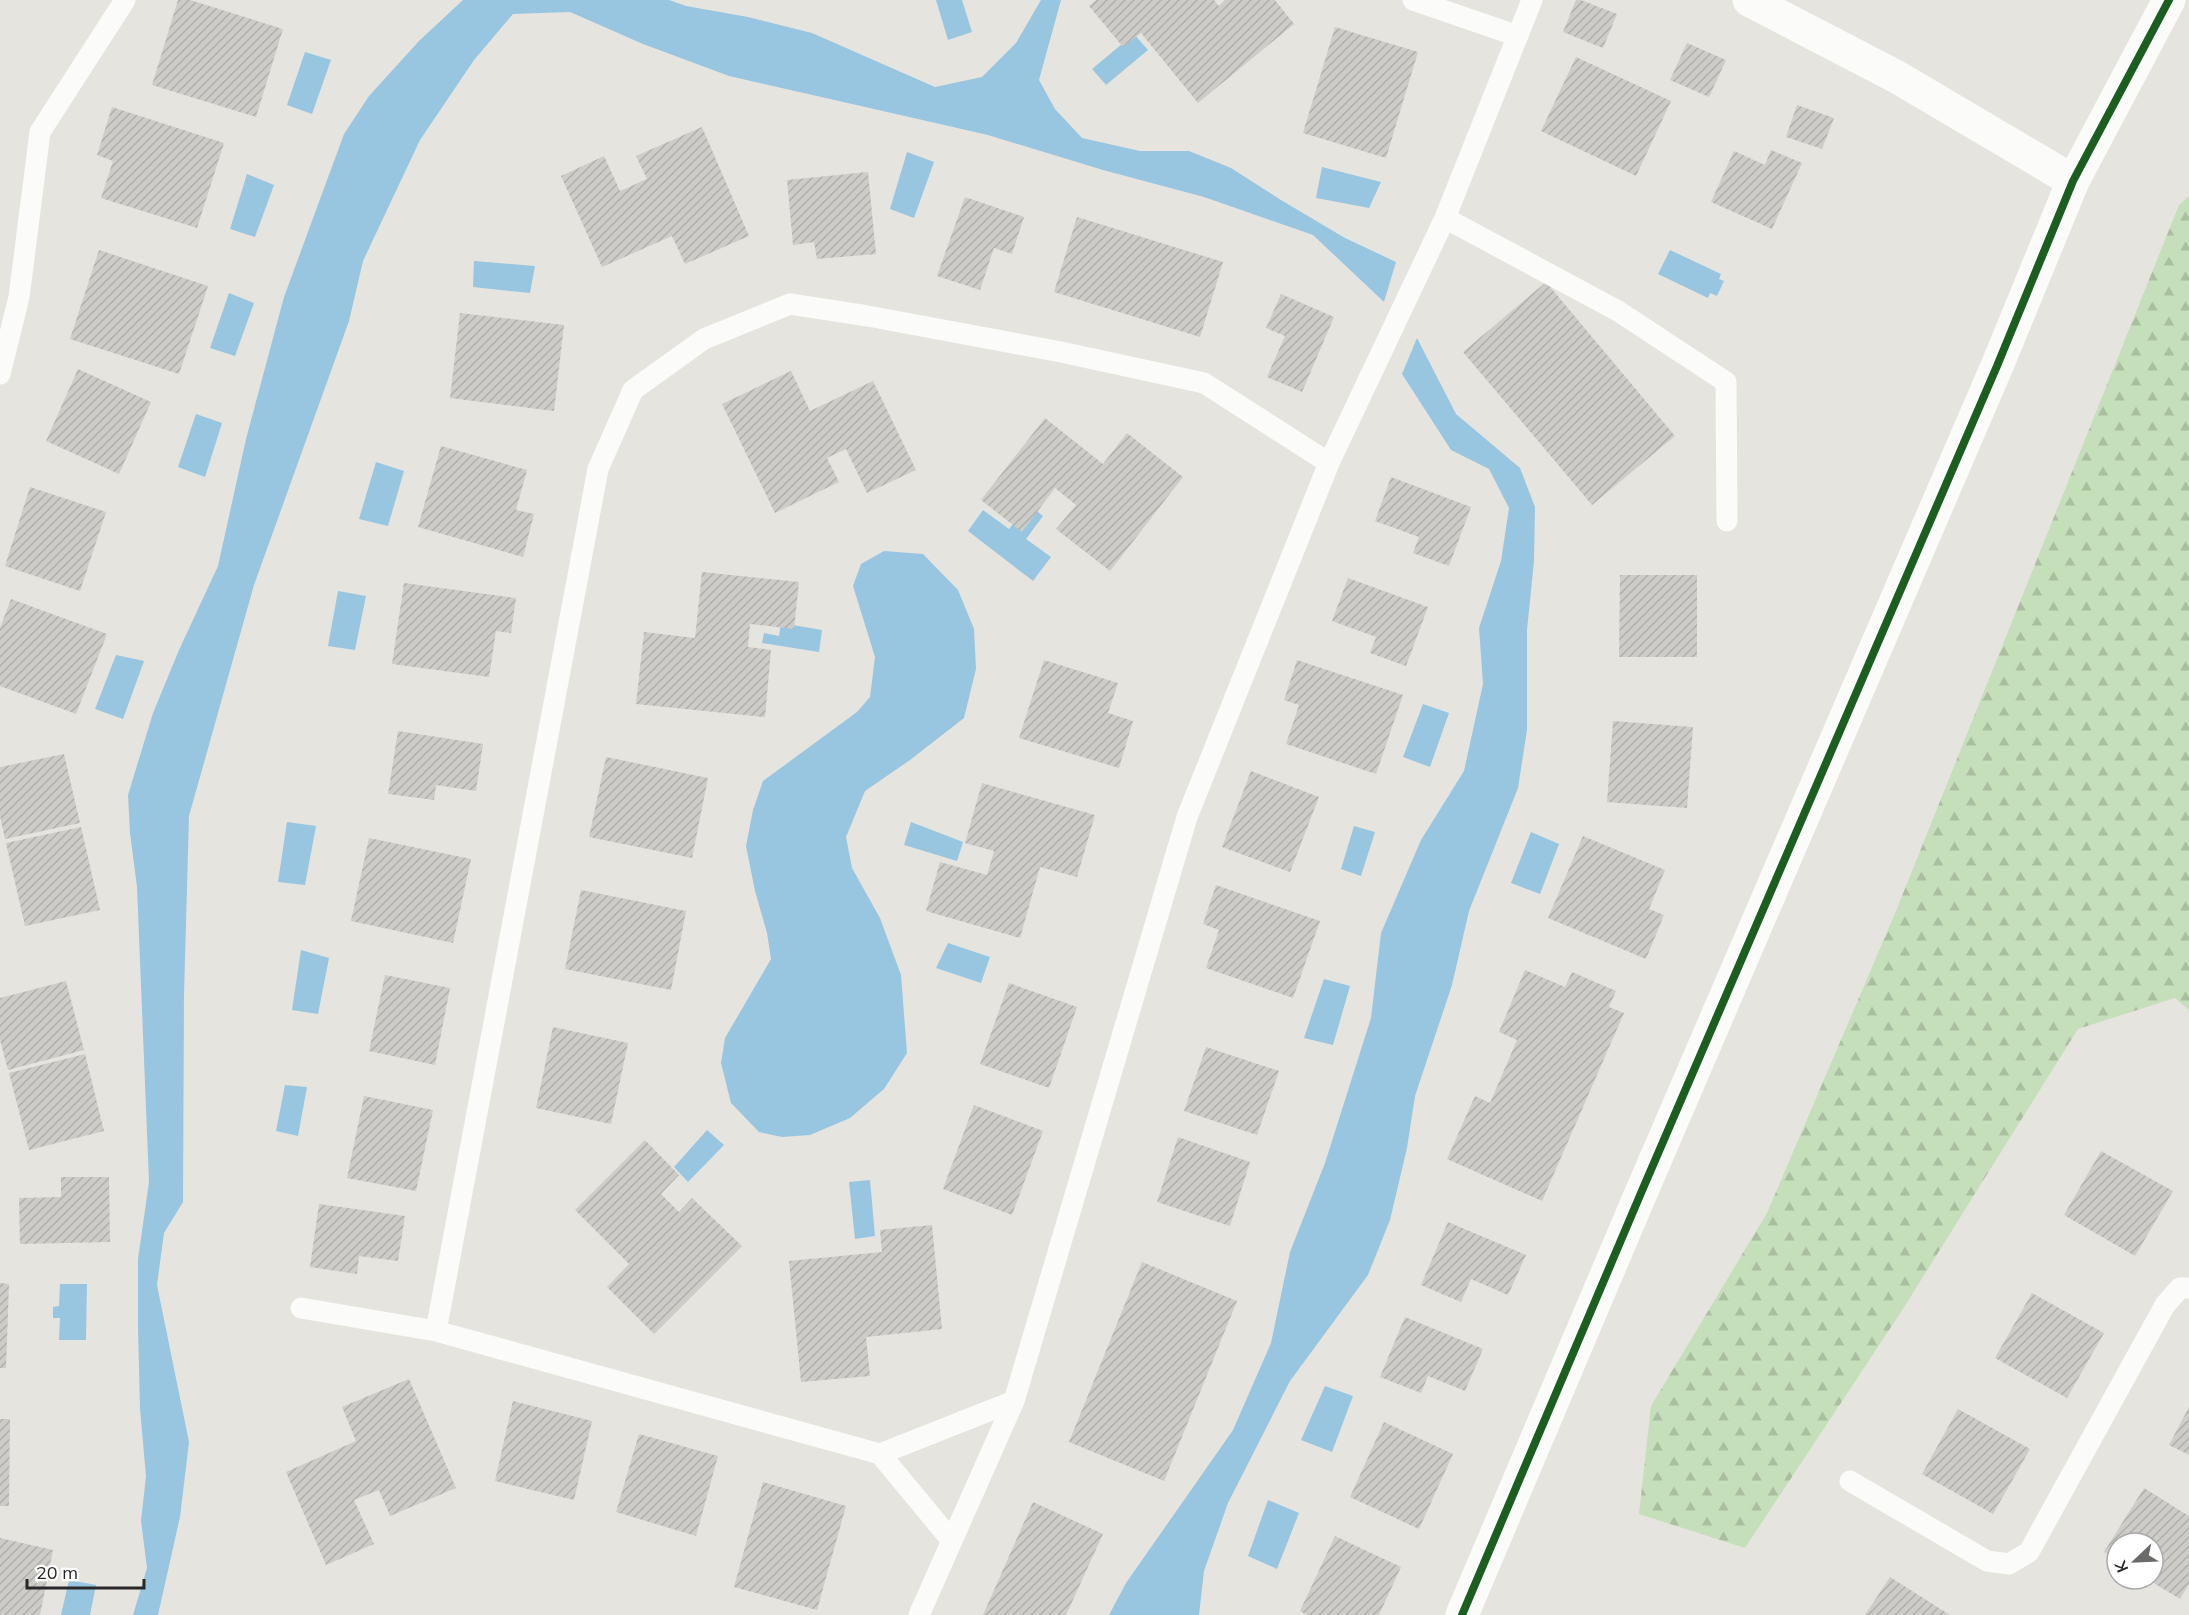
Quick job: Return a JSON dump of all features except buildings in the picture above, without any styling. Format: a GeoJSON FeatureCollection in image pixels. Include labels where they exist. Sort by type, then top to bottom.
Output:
{"type":"FeatureCollection","features":[{"type":"Feature","properties":{"kind":"street"},"geometry":{"type":"LineString","coordinates":[[1749,0],[1897,77],[2073,181]]}},
{"type":"Feature","properties":{"kind":"street"},"geometry":{"type":"LineString","coordinates":[[1462,1615],[1650,1171],[1992,377],[2073,181],[2169,0]]}},
{"type":"Feature","properties":{"kind":"lane"},"geometry":{"type":"LineString","coordinates":[[0,374],[19,297],[40,132],[125,0]]}},
{"type":"Feature","properties":{"kind":"lane"},"geometry":{"type":"LineString","coordinates":[[1413,0],[1518,36]]}},
{"type":"Feature","properties":{"kind":"lane"},"geometry":{"type":"LineString","coordinates":[[919,1615],[1014,1401],[1187,817],[1329,463],[1445,218],[1532,0]]}},
{"type":"Feature","properties":{"kind":"lane"},"geometry":{"type":"LineString","coordinates":[[1445,218],[1618,311],[1726,382],[1727,521]]}},
{"type":"Feature","properties":{"kind":"lane"},"geometry":{"type":"LineString","coordinates":[[436,1331],[598,469],[633,390],[704,339],[790,304],[1061,352],[1204,383],[1329,463]]}},
{"type":"Feature","properties":{"kind":"lane"},"geometry":{"type":"LineString","coordinates":[[1850,1481],[1987,1561],[2009,1564],[2029,1552],[2165,1305],[2180,1288],[2189,1288]]}},
{"type":"Feature","properties":{"kind":"lane"},"geometry":{"type":"LineString","coordinates":[[301,1308],[436,1331],[880,1454],[952,1541]]}},
{"type":"Feature","properties":{"kind":"lane"},"geometry":{"type":"LineString","coordinates":[[880,1454],[1014,1401]]}},
{"type":"Feature","properties":{"kind":"green space"},"geometry":{"type":"Polygon","coordinates":[[[2189,196],[2189,1010],[2175,998],[2078,1029],[1901,1312],[1745,1548],[1639,1514],[1651,1406],[1767,1213],[1896,911],[2179,205],[2189,196]]]}},
{"type":"Feature","properties":{"kind":"water"},"geometry":{"type":"Polygon","coordinates":[[[463,0],[669,0],[686,6],[748,17],[812,33],[935,87],[982,77],[1016,43],[1041,0],[1061,0],[1039,80],[1055,109],[1082,138],[1140,151],[1189,151],[1231,168],[1345,238],[1396,262],[1384,302],[1313,235],[1204,197],[1103,170],[988,135],[729,76],[643,44],[570,12],[513,14],[474,60],[420,140],[363,261],[349,321],[254,585],[189,816],[184,995],[183,1202],[164,1233],[157,1285],[189,1442],[180,1517],[158,1615],[133,1615],[147,1568],[141,1521],[146,1476],[140,1409],[138,1259],[149,1182],[137,887],[128,795],[153,713],[218,566],[246,439],[284,297],[344,134],[369,96],[419,41],[463,0]]]}},
{"type":"Feature","properties":{"kind":"water"},"geometry":{"type":"Polygon","coordinates":[[[936,0],[962,0],[972,32],[948,40],[936,0]]]}},
{"type":"Feature","properties":{"kind":"water"},"geometry":{"type":"Polygon","coordinates":[[[1134,34],[1148,50],[1106,85],[1092,69],[1134,34]]]}},
{"type":"Feature","properties":{"kind":"water"},"geometry":{"type":"Polygon","coordinates":[[[305,52],[331,60],[312,114],[287,105],[305,52]]]}},
{"type":"Feature","properties":{"kind":"water"},"geometry":{"type":"Polygon","coordinates":[[[907,152],[934,162],[914,218],[890,209],[907,152]]]}},
{"type":"Feature","properties":{"kind":"water"},"geometry":{"type":"Polygon","coordinates":[[[1322,167],[1381,182],[1369,208],[1316,198],[1322,167]]]}},
{"type":"Feature","properties":{"kind":"water"},"geometry":{"type":"Polygon","coordinates":[[[247,174],[274,185],[255,237],[230,229],[247,174]]]}},
{"type":"Feature","properties":{"kind":"water"},"geometry":{"type":"Polygon","coordinates":[[[1670,250],[1721,274],[1719,279],[1724,281],[1717,296],[1710,293],[1708,298],[1658,274],[1670,250]]]}},
{"type":"Feature","properties":{"kind":"water"},"geometry":{"type":"Polygon","coordinates":[[[474,261],[535,266],[530,293],[473,287],[474,261]]]}},
{"type":"Feature","properties":{"kind":"water"},"geometry":{"type":"Polygon","coordinates":[[[229,293],[254,303],[235,356],[210,348],[229,293]]]}},
{"type":"Feature","properties":{"kind":"water"},"geometry":{"type":"Polygon","coordinates":[[[1417,338],[1456,414],[1520,468],[1535,507],[1534,561],[1527,630],[1527,730],[1518,788],[1469,911],[1452,985],[1415,1096],[1407,1148],[1390,1220],[1368,1275],[1290,1381],[1228,1503],[1204,1571],[1199,1615],[1109,1615],[1126,1583],[1233,1430],[1271,1343],[1290,1252],[1325,1163],[1371,1018],[1381,933],[1421,840],[1464,771],[1483,684],[1479,628],[1501,561],[1509,508],[1489,469],[1451,450],[1402,374],[1417,338]]]}},
{"type":"Feature","properties":{"kind":"water"},"geometry":{"type":"Polygon","coordinates":[[[196,414],[222,423],[205,477],[178,467],[196,414]]]}},
{"type":"Feature","properties":{"kind":"water"},"geometry":{"type":"Polygon","coordinates":[[[376,462],[404,471],[388,526],[359,519],[376,462]]]}},
{"type":"Feature","properties":{"kind":"water"},"geometry":{"type":"Polygon","coordinates":[[[1028,504],[1043,516],[1026,539],[1051,557],[1033,581],[968,531],[983,510],[1009,529],[1028,504]]]}},
{"type":"Feature","properties":{"kind":"water"},"geometry":{"type":"Polygon","coordinates":[[[884,551],[923,554],[958,590],[974,629],[976,669],[964,718],[865,791],[846,837],[852,868],[880,918],[901,975],[907,1053],[884,1089],[850,1118],[810,1135],[782,1137],[759,1132],[731,1103],[721,1063],[725,1038],[771,959],[746,846],[753,810],[763,781],[857,712],[870,697],[875,657],[853,586],[861,564],[884,551]]]}},
{"type":"Feature","properties":{"kind":"water"},"geometry":{"type":"Polygon","coordinates":[[[338,591],[366,596],[355,650],[328,646],[338,591]]]}},
{"type":"Feature","properties":{"kind":"water"},"geometry":{"type":"Polygon","coordinates":[[[781,623],[822,630],[819,652],[762,643],[764,633],[779,636],[781,623]]]}},
{"type":"Feature","properties":{"kind":"water"},"geometry":{"type":"Polygon","coordinates":[[[116,655],[144,661],[123,719],[95,709],[116,655]]]}},
{"type":"Feature","properties":{"kind":"water"},"geometry":{"type":"Polygon","coordinates":[[[1423,704],[1449,713],[1430,767],[1403,757],[1423,704]]]}},
{"type":"Feature","properties":{"kind":"water"},"geometry":{"type":"Polygon","coordinates":[[[287,822],[316,826],[305,885],[278,882],[287,822]]]}},
{"type":"Feature","properties":{"kind":"water"},"geometry":{"type":"Polygon","coordinates":[[[911,822],[963,842],[957,861],[904,845],[911,822]]]}},
{"type":"Feature","properties":{"kind":"water"},"geometry":{"type":"Polygon","coordinates":[[[1354,826],[1375,832],[1361,876],[1341,869],[1354,826]]]}},
{"type":"Feature","properties":{"kind":"water"},"geometry":{"type":"Polygon","coordinates":[[[1531,832],[1559,844],[1540,894],[1511,883],[1531,832]]]}},
{"type":"Feature","properties":{"kind":"water"},"geometry":{"type":"Polygon","coordinates":[[[948,943],[990,957],[981,983],[936,968],[948,943]]]}},
{"type":"Feature","properties":{"kind":"water"},"geometry":{"type":"Polygon","coordinates":[[[301,950],[329,958],[318,1014],[292,1010],[301,950]]]}},
{"type":"Feature","properties":{"kind":"water"},"geometry":{"type":"Polygon","coordinates":[[[1324,979],[1350,986],[1333,1045],[1304,1038],[1324,979]]]}},
{"type":"Feature","properties":{"kind":"water"},"geometry":{"type":"Polygon","coordinates":[[[285,1085],[307,1087],[298,1136],[276,1131],[285,1085]]]}},
{"type":"Feature","properties":{"kind":"water"},"geometry":{"type":"Polygon","coordinates":[[[707,1130],[724,1145],[688,1182],[674,1167],[707,1130]]]}},
{"type":"Feature","properties":{"kind":"water"},"geometry":{"type":"Polygon","coordinates":[[[870,1180],[875,1236],[855,1239],[849,1182],[870,1180]]]}},
{"type":"Feature","properties":{"kind":"water"},"geometry":{"type":"Polygon","coordinates":[[[60,1284],[87,1284],[86,1340],[59,1340],[60,1318],[53,1318],[53,1307],[59,1306],[60,1284]]]}},
{"type":"Feature","properties":{"kind":"water"},"geometry":{"type":"Polygon","coordinates":[[[1325,1386],[1353,1396],[1332,1452],[1301,1440],[1325,1386]]]}},
{"type":"Feature","properties":{"kind":"water"},"geometry":{"type":"Polygon","coordinates":[[[1268,1500],[1299,1513],[1277,1569],[1248,1556],[1268,1500]]]}},
{"type":"Feature","properties":{"kind":"water"},"geometry":{"type":"Polygon","coordinates":[[[69,1580],[96,1585],[90,1615],[61,1615],[69,1580]]]}},
{"type":"Feature","properties":{"kind":"cycle path"},"geometry":{"type":"LineString","coordinates":[[1462,1615],[1997,366],[2073,181],[2169,0]]}}]}
